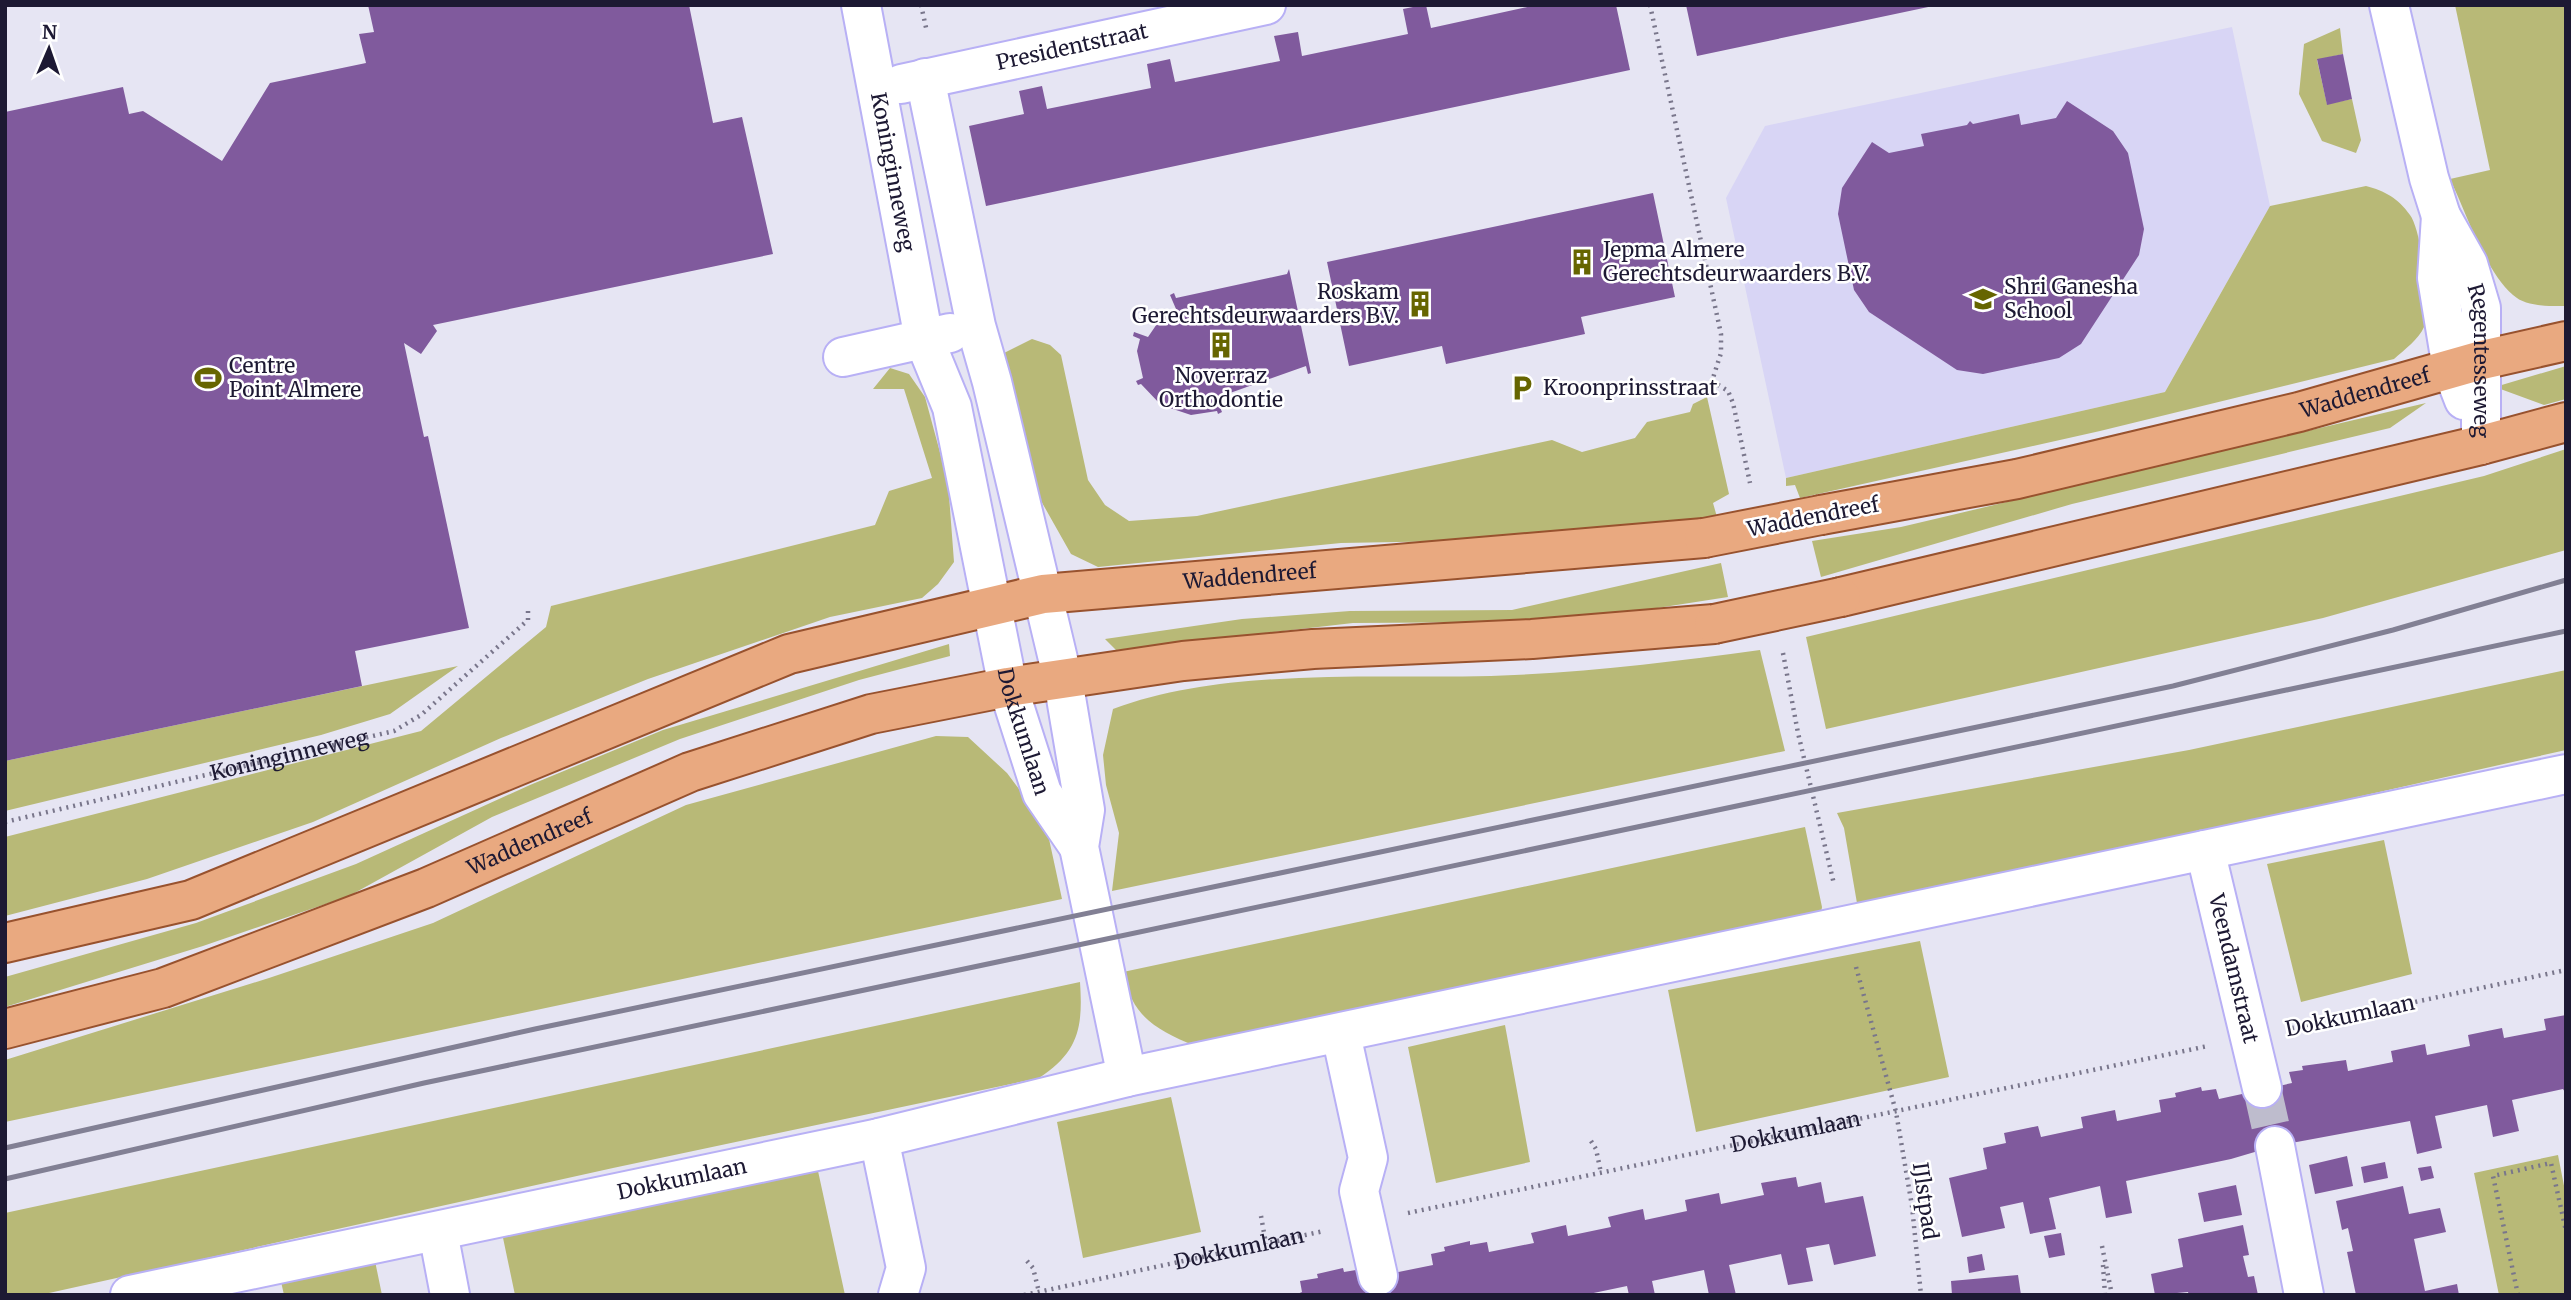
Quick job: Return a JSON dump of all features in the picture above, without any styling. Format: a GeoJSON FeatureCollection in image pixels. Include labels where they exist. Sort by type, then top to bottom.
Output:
{"type":"FeatureCollection","features":[{"type":"Feature","properties":{"kind":"main road","name":"Waddendreef"},"geometry":{"type":"LineString","coordinates":[[5,943],[191,901],[789,654],[994,605],[1043,594],[1704,538],[2017,479],[2300,412],[2467,364],[2566,341]]}},
{"type":"Feature","properties":{"kind":"main road","name":"Waddendreef"},"geometry":{"type":"LineString","coordinates":[[5,1029],[163,989],[426,888],[690,772],[871,714],[1008,687],[1183,661],[1314,649],[1532,639],[1714,624],[1840,597],[2480,445],[2566,422]]}},
{"type":"Feature","properties":{"kind":"street","name":"Koninginneweg"},"geometry":{"type":"LineString","coordinates":[[861,5],[924,339],[952,407],[994,605]]}},
{"type":"Feature","properties":{"kind":"street","name":"Presidentstraat"},"geometry":{"type":"LineString","coordinates":[[878,90],[1266,5]]}},
{"type":"Feature","properties":{"kind":"street","name":"Regentesseweg"},"geometry":{"type":"LineString","coordinates":[[2389,5],[2429,178],[2441,216],[2468,264],[2481,307],[2467,364],[2480,445]]}},
{"type":"Feature","properties":{"kind":"street"},"geometry":{"type":"LineString","coordinates":[[925,78],[976,326],[1063,680]]}},
{"type":"Feature","properties":{"kind":"street"},"geometry":{"type":"LineString","coordinates":[[844,357],[976,326]]}},
{"type":"Feature","properties":{"kind":"street","name":"Dokkumlaan"},"geometry":{"type":"LineString","coordinates":[[994,605],[1008,687],[1042,793],[1079,847]]}},
{"type":"Feature","properties":{"kind":"street","name":"Dokkumlaan"},"geometry":{"type":"LineString","coordinates":[[1063,680],[1085,810],[1079,847],[1127,1077]]}},
{"type":"Feature","properties":{"kind":"street","name":"Dokkumlaan"},"geometry":{"type":"LineString","coordinates":[[130,1295],[879,1138],[1127,1077],[2566,774]]}},
{"type":"Feature","properties":{"kind":"street","name":"Veendamstraat"},"geometry":{"type":"LineString","coordinates":[[2205,850],[2262,1088]]}},
{"type":"Feature","properties":{"kind":"street"},"geometry":{"type":"LineString","coordinates":[[1341,1034],[1367,1158],[1363,1207],[1378,1276]]}},
{"type":"Feature","properties":{"kind":"street"},"geometry":{"type":"LineString","coordinates":[[879,1138],[906,1268],[898,1295]]}},
{"type":"Feature","properties":{"kind":"street"},"geometry":{"type":"LineString","coordinates":[[2275,1146],[2304,1295]]}},
{"type":"Feature","properties":{"kind":"street"},"geometry":{"type":"LineString","coordinates":[[438,1232],[450,1295]]}},
{"type":"Feature","properties":{"kind":"path","name":"Koninginneweg"},"geometry":{"type":"LineString","coordinates":[[5,821],[394,731],[421,715],[520,628],[528,620],[528,611]]}},
{"type":"Feature","properties":{"kind":"path","name":"Dokkumlaan"},"geometry":{"type":"LineString","coordinates":[[1024,1295],[1266,1244],[1363,1207],[1601,1173],[2566,970]]}},
{"type":"Feature","properties":{"kind":"path","name":"IJlstpad"},"geometry":{"type":"LineString","coordinates":[[1896,1112],[1912,1206],[1920,1295]]}},
{"type":"Feature","properties":{"kind":"path"},"geometry":{"type":"LineString","coordinates":[[1591,1141],[1596,1149],[1601,1173]]}},
{"type":"Feature","properties":{"kind":"path"},"geometry":{"type":"LineString","coordinates":[[2518,1295],[2493,1176],[2552,1163],[2566,1231]]}},
{"type":"Feature","properties":{"kind":"path"},"geometry":{"type":"LineString","coordinates":[[1261,1216],[1266,1244]]}},
{"type":"Feature","properties":{"kind":"path"},"geometry":{"type":"LineString","coordinates":[[2105,1295],[2102,1246],[2112,1295]]}},
{"type":"Feature","properties":{"kind":"path"},"geometry":{"type":"LineString","coordinates":[[1027,1261],[1033,1268],[1039,1292]]}},
{"type":"Feature","properties":{"kind":"shaded area","name":"Shri Ganesha School"},"geometry":{"type":"Polygon","coordinates":[[[2232,27],[2270,206],[2165,392],[1786,478],[1726,198],[1765,126],[2232,27]]]}},
{"type":"Feature","properties":{"kind":"green space"},"geometry":{"type":"Polygon","coordinates":[[[2455,5],[2566,5],[2566,306],[2538,305],[2524,302],[2513,295],[2485,256],[2450,179],[2490,170],[2455,5]]]}},
{"type":"Feature","properties":{"kind":"green space"},"geometry":{"type":"Polygon","coordinates":[[[2340,28],[2343,54],[2317,60],[2327,104],[2352,99],[2361,140],[2356,153],[2322,141],[2299,94],[2304,44],[2340,28]]]}},
{"type":"Feature","properties":{"kind":"green space"},"geometry":{"type":"Polygon","coordinates":[[[2366,186],[2391,196],[2401,204],[2414,224],[2422,253],[2426,288],[2424,327],[2415,340],[2394,359],[2100,431],[1800,498],[1795,485],[1786,486],[1786,478],[2165,392],[2270,206],[2366,186]]]}},
{"type":"Feature","properties":{"kind":"green space"},"geometry":{"type":"Polygon","coordinates":[[[1032,339],[1050,345],[1061,355],[1088,480],[1105,505],[1129,521],[1197,516],[1552,440],[1582,452],[1635,438],[1647,422],[1690,412],[1693,404],[1707,397],[1729,494],[1713,503],[1717,517],[1565,539],[1341,543],[1098,567],[1071,554],[1036,492],[1002,354],[1032,339]]]}},
{"type":"Feature","properties":{"kind":"green space"},"geometry":{"type":"Polygon","coordinates":[[[2566,366],[2566,399],[2544,405],[2495,387],[2566,366]]]}},
{"type":"Feature","properties":{"kind":"green space"},"geometry":{"type":"Polygon","coordinates":[[[890,368],[909,374],[925,397],[948,482],[954,562],[938,584],[922,598],[830,617],[648,679],[501,738],[313,822],[147,879],[5,916],[5,837],[421,731],[546,627],[551,606],[875,525],[889,491],[932,478],[904,389],[873,389],[890,368]]]}},
{"type":"Feature","properties":{"kind":"green space"},"geometry":{"type":"Polygon","coordinates":[[[2426,403],[2390,428],[2072,504],[1821,577],[1812,541],[1901,527],[2426,403]]]}},
{"type":"Feature","properties":{"kind":"green space"},"geometry":{"type":"Polygon","coordinates":[[[2566,449],[2566,550],[2323,618],[1826,729],[1806,637],[2484,476],[2566,449]]]}},
{"type":"Feature","properties":{"kind":"green space"},"geometry":{"type":"Polygon","coordinates":[[[1721,563],[1728,597],[1625,613],[1515,622],[1353,623],[1116,650],[1105,639],[1242,619],[1350,611],[1512,610],[1721,563]]]}},
{"type":"Feature","properties":{"kind":"green space"},"geometry":{"type":"Polygon","coordinates":[[[949,644],[950,656],[859,680],[680,739],[492,817],[349,896],[203,946],[5,1007],[5,977],[196,923],[356,864],[530,785],[663,730],[949,644]]]}},
{"type":"Feature","properties":{"kind":"green space"},"geometry":{"type":"Polygon","coordinates":[[[1760,650],[1785,751],[1112,891],[1119,833],[1106,785],[1103,755],[1113,709],[1157,696],[1250,681],[1525,675],[1760,650]]]}},
{"type":"Feature","properties":{"kind":"green space"},"geometry":{"type":"Polygon","coordinates":[[[458,666],[390,714],[321,735],[5,811],[5,761],[458,666]]]}},
{"type":"Feature","properties":{"kind":"green space"},"geometry":{"type":"Polygon","coordinates":[[[2566,670],[2566,750],[1858,909],[1844,828],[1837,813],[2189,750],[2566,670]]]}},
{"type":"Feature","properties":{"kind":"green space"},"geometry":{"type":"Polygon","coordinates":[[[936,736],[968,737],[1007,773],[1046,825],[1062,899],[5,1122],[5,1060],[269,978],[433,923],[686,805],[936,736]]]}},
{"type":"Feature","properties":{"kind":"green space"},"geometry":{"type":"Polygon","coordinates":[[[1805,827],[1822,907],[1820,919],[1195,1046],[1168,1034],[1147,1020],[1132,1000],[1123,972],[1805,827]]]}},
{"type":"Feature","properties":{"kind":"green space"},"geometry":{"type":"Polygon","coordinates":[[[2384,840],[2412,974],[2301,1002],[2267,864],[2384,840]]]}},
{"type":"Feature","properties":{"kind":"green space"},"geometry":{"type":"Polygon","coordinates":[[[1920,941],[1949,1077],[1696,1132],[1668,990],[1920,941]]]}},
{"type":"Feature","properties":{"kind":"green space"},"geometry":{"type":"Polygon","coordinates":[[[1080,982],[1080,1012],[1076,1037],[1063,1058],[1039,1078],[613,1168],[40,1295],[5,1295],[5,1213],[1080,982]]]}},
{"type":"Feature","properties":{"kind":"green space"},"geometry":{"type":"Polygon","coordinates":[[[1505,1025],[1530,1162],[1436,1183],[1408,1047],[1505,1025]]]}},
{"type":"Feature","properties":{"kind":"green space"},"geometry":{"type":"Polygon","coordinates":[[[1171,1097],[1201,1232],[1083,1258],[1057,1122],[1171,1097]]]}},
{"type":"Feature","properties":{"kind":"green space"},"geometry":{"type":"Polygon","coordinates":[[[2558,1155],[2566,1196],[2566,1295],[2499,1295],[2474,1173],[2558,1155]]]}},
{"type":"Feature","properties":{"kind":"green space"},"geometry":{"type":"Polygon","coordinates":[[[818,1171],[845,1295],[515,1295],[502,1233],[818,1171]]]}},
{"type":"Feature","properties":{"kind":"green space"},"geometry":{"type":"Polygon","coordinates":[[[375,1261],[382,1295],[284,1295],[280,1277],[375,1261]]]}},
{"type":"Feature","properties":{"kind":"building","name":"Centre Point Almere"},"geometry":{"type":"Polygon","coordinates":[[[368,5],[689,5],[713,123],[742,117],[773,254],[433,325],[437,331],[421,354],[404,343],[424,437],[428,436],[469,628],[355,651],[362,686],[5,761],[5,112],[123,87],[129,114],[143,111],[222,161],[270,83],[366,63],[359,34],[374,32],[368,5]]]}},
{"type":"Feature","properties":{"kind":"building"},"geometry":{"type":"Polygon","coordinates":[[[1426,5],[1431,28],[1536,5],[1616,5],[1630,70],[986,206],[969,126],[1024,114],[1019,91],[1042,86],[1047,109],[1151,88],[1147,64],[1170,59],[1175,82],[1280,61],[1274,36],[1298,32],[1302,56],[1408,34],[1403,9],[1426,5]]]}},
{"type":"Feature","properties":{"kind":"building"},"geometry":{"type":"Polygon","coordinates":[[[1686,5],[1933,5],[1933,6],[1697,56],[1686,5]]]}},
{"type":"Feature","properties":{"kind":"building"},"geometry":{"type":"Polygon","coordinates":[[[2343,54],[2352,99],[2327,105],[2317,59],[2343,54]]]}},
{"type":"Feature","properties":{"kind":"building"},"geometry":{"type":"Polygon","coordinates":[[[2067,101],[2113,131],[2128,153],[2144,229],[2139,255],[2081,344],[2059,358],[1983,374],[1957,370],[1869,312],[1854,290],[1838,214],[1842,188],[1872,142],[1889,153],[1924,146],[1921,134],[1967,125],[1970,121],[1973,124],[2019,114],[2021,125],[2056,118],[2067,101]]]}},
{"type":"Feature","properties":{"kind":"building"},"geometry":{"type":"Polygon","coordinates":[[[1653,193],[1675,297],[1581,317],[1585,334],[1446,364],[1442,346],[1349,366],[1327,262],[1653,193]]]}},
{"type":"Feature","properties":{"kind":"building","name":"Noverraz Orthodontie"},"geometry":{"type":"Polygon","coordinates":[[[1289,269],[1311,373],[1308,374],[1306,366],[1216,398],[1222,412],[1218,414],[1217,411],[1191,415],[1161,405],[1141,384],[1138,385],[1136,381],[1143,378],[1137,351],[1140,339],[1133,336],[1134,332],[1148,337],[1161,318],[1176,309],[1170,295],[1174,293],[1176,298],[1287,274],[1289,269]]]}},
{"type":"Feature","properties":{"kind":"building"},"geometry":{"type":"Polygon","coordinates":[[[2566,1015],[2566,1094],[2563,1089],[2512,1100],[2519,1131],[2493,1137],[2487,1105],[2435,1116],[2442,1148],[2417,1154],[2410,1121],[2275,1146],[2231,1159],[2126,1181],[2132,1213],[2106,1218],[2100,1186],[2049,1198],[2056,1229],[2030,1234],[2023,1202],[2000,1207],[2005,1228],[1962,1237],[1949,1178],[1987,1169],[1983,1148],[2006,1143],[2004,1133],[2038,1126],[2041,1137],[2083,1128],[2081,1117],[2115,1110],[2117,1121],[2161,1112],[2159,1100],[2176,1097],[2175,1093],[2201,1087],[2202,1091],[2216,1089],[2219,1099],[2292,1083],[2289,1072],[2303,1070],[2302,1066],[2346,1060],[2348,1071],[2393,1062],[2391,1051],[2425,1044],[2427,1055],[2470,1046],[2468,1035],[2502,1028],[2504,1038],[2546,1030],[2544,1019],[2566,1015]]]}},
{"type":"Feature","properties":{"kind":"building"},"geometry":{"type":"Polygon","coordinates":[[[2347,1156],[2353,1186],[2315,1194],[2309,1165],[2347,1156]]]}},
{"type":"Feature","properties":{"kind":"building"},"geometry":{"type":"Polygon","coordinates":[[[2385,1162],[2388,1178],[2364,1183],[2361,1167],[2385,1162]]]}},
{"type":"Feature","properties":{"kind":"building"},"geometry":{"type":"Polygon","coordinates":[[[2431,1166],[2434,1178],[2421,1181],[2418,1168],[2431,1166]]]}},
{"type":"Feature","properties":{"kind":"building"},"geometry":{"type":"Polygon","coordinates":[[[1796,1177],[1798,1187],[1821,1182],[1825,1203],[1863,1196],[1876,1256],[1834,1265],[1829,1244],[1806,1248],[1813,1281],[1788,1285],[1781,1254],[1729,1265],[1736,1295],[1709,1295],[1704,1270],[1652,1281],[1655,1295],[1629,1295],[1627,1286],[1584,1295],[1295,1295],[1302,1292],[1300,1281],[1318,1278],[1317,1274],[1343,1268],[1344,1272],[1356,1270],[1359,1280],[1433,1265],[1431,1254],[1445,1251],[1444,1247],[1470,1241],[1470,1245],[1487,1242],[1489,1252],[1534,1243],[1531,1233],[1566,1225],[1568,1236],[1611,1227],[1608,1217],[1643,1209],[1645,1220],[1687,1211],[1685,1200],[1719,1193],[1721,1204],[1764,1195],[1761,1183],[1796,1177]]]}},
{"type":"Feature","properties":{"kind":"building"},"geometry":{"type":"Polygon","coordinates":[[[2236,1185],[2242,1215],[2204,1222],[2198,1193],[2236,1185]]]}},
{"type":"Feature","properties":{"kind":"building"},"geometry":{"type":"Polygon","coordinates":[[[2403,1186],[2409,1214],[2440,1208],[2446,1232],[2414,1239],[2425,1291],[2457,1284],[2459,1295],[2356,1295],[2347,1252],[2353,1251],[2348,1228],[2342,1230],[2336,1201],[2403,1186]]]}},
{"type":"Feature","properties":{"kind":"building"},"geometry":{"type":"Polygon","coordinates":[[[2243,1225],[2249,1255],[2243,1256],[2248,1277],[2254,1276],[2258,1295],[2189,1295],[2188,1292],[2155,1295],[2151,1274],[2183,1267],[2178,1239],[2243,1225]]]}},
{"type":"Feature","properties":{"kind":"building"},"geometry":{"type":"Polygon","coordinates":[[[2061,1233],[2065,1255],[2049,1258],[2044,1236],[2061,1233]]]}},
{"type":"Feature","properties":{"kind":"building"},"geometry":{"type":"Polygon","coordinates":[[[1982,1254],[1985,1270],[1969,1273],[1967,1257],[1982,1254]]]}},
{"type":"Feature","properties":{"kind":"building"},"geometry":{"type":"Polygon","coordinates":[[[2018,1275],[2021,1295],[1952,1295],[1951,1281],[2018,1275]]]}},
{"type":"Feature","properties":{"kind":"tunnel"},"geometry":{"type":"LineString","coordinates":[[2262,1088],[2275,1146]]}},
{"type":"Feature","properties":{"kind":"railway"},"geometry":{"type":"LineString","coordinates":[[5,1148],[535,1029],[2173,686],[2393,630],[2566,580]]}},
{"type":"Feature","properties":{"kind":"railway"},"geometry":{"type":"LineString","coordinates":[[5,1179],[424,1083],[2566,631]]}},
{"type":"Feature","properties":{"kind":"place","name":"Jepma Almere Gerechtsdeurwaarders B.V."},"geometry":{"type":"Point","coordinates":[1582,262]}},
{"type":"Feature","properties":{"kind":"place","name":"Shri Ganesha School"},"geometry":{"type":"Point","coordinates":[1983,299]}},
{"type":"Feature","properties":{"kind":"place","name":"Roskam Gerechtsdeurwaarders B.V."},"geometry":{"type":"Point","coordinates":[1420,304]}},
{"type":"Feature","properties":{"kind":"place","name":"Noverraz Orthodontie"},"geometry":{"type":"Point","coordinates":[1221,345]}},
{"type":"Feature","properties":{"kind":"place","name":"Centre Point Almere"},"geometry":{"type":"Point","coordinates":[208,378]}},
{"type":"Feature","properties":{"kind":"place","name":"Kroonprinsstraat"},"geometry":{"type":"Point","coordinates":[1522,388]}}]}
